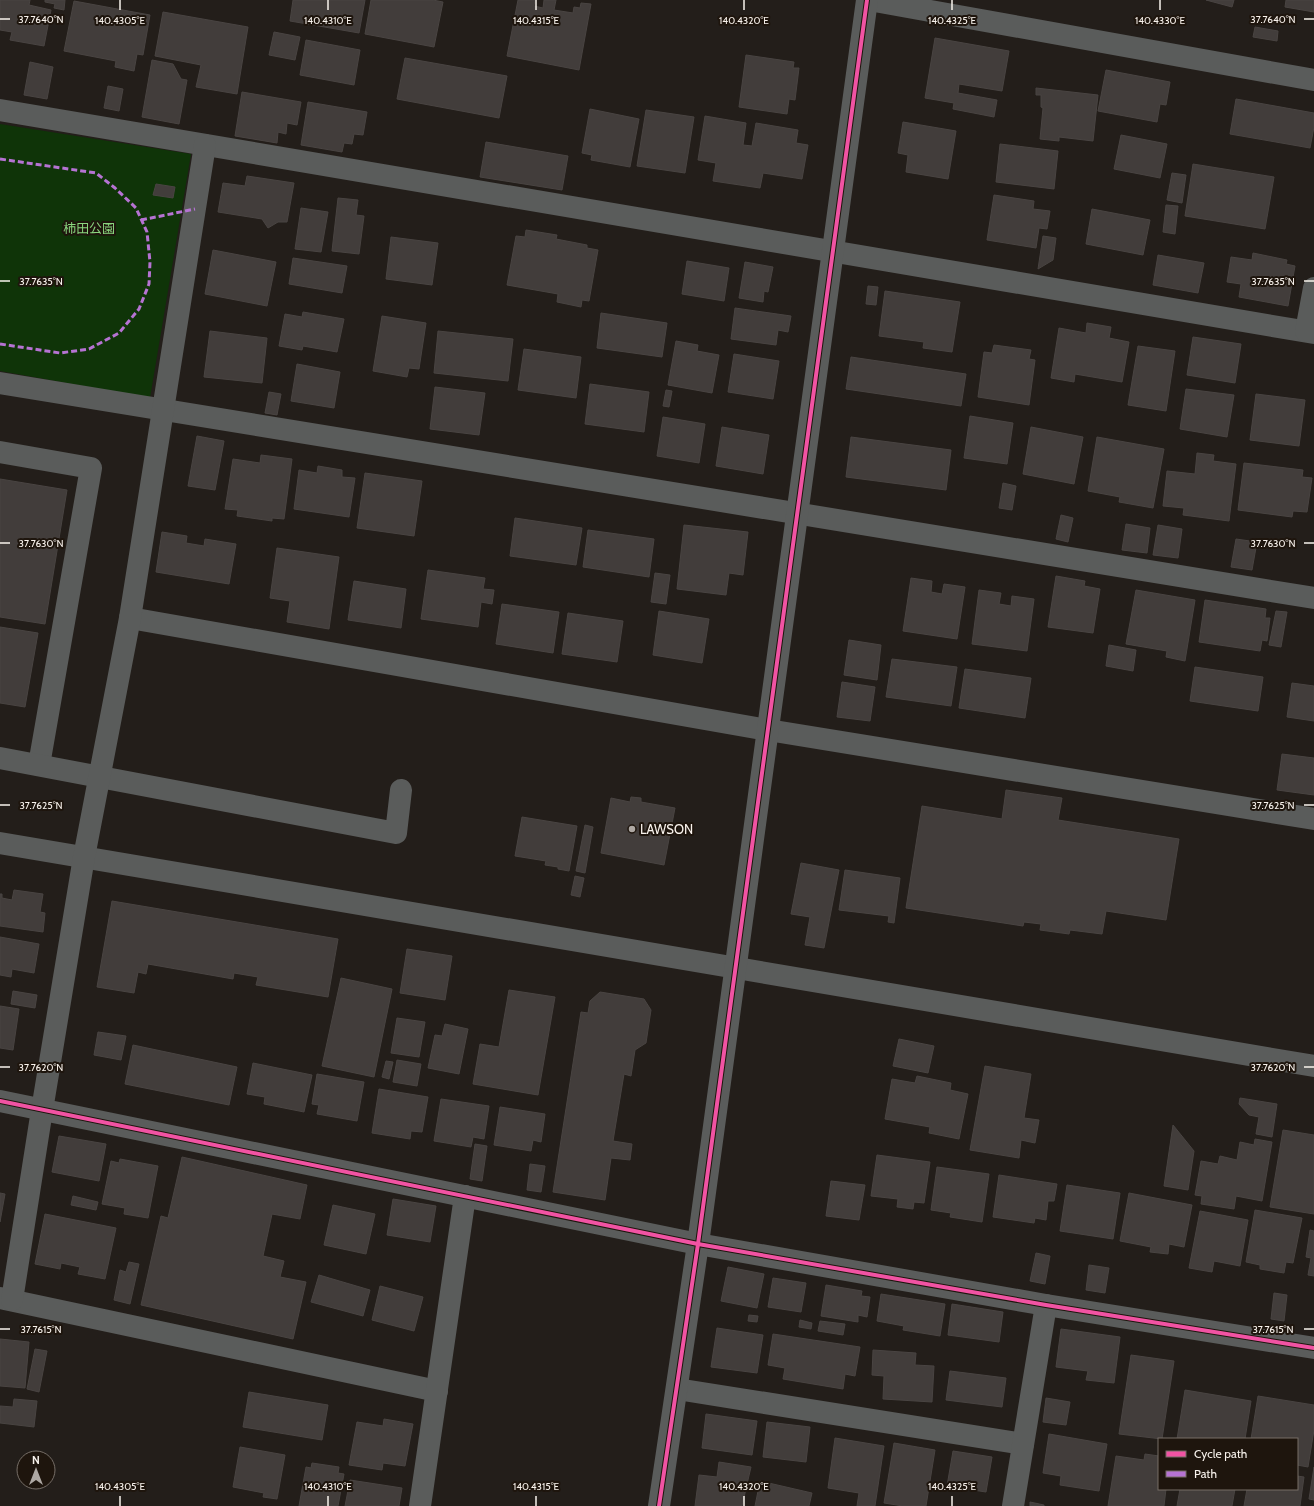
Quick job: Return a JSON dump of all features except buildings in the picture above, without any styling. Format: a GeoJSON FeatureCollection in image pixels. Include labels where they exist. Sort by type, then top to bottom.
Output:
{"type":"FeatureCollection","features":[{"type":"Feature","properties":{"kind":"street"},"geometry":{"type":"LineString","coordinates":[[659,1506],[698,1244],[868,0],[1314,80]]}},
{"type":"Feature","properties":{"kind":"street"},"geometry":{"type":"LineString","coordinates":[[0,110],[1310,332],[1314,288]]}},
{"type":"Feature","properties":{"kind":"street"},"geometry":{"type":"LineString","coordinates":[[206,145],[130,618],[84,857],[42,1110],[6,1299],[437,1391]]}},
{"type":"Feature","properties":{"kind":"street"},"geometry":{"type":"LineString","coordinates":[[0,383],[1314,598]]}},
{"type":"Feature","properties":{"kind":"street"},"geometry":{"type":"LineString","coordinates":[[0,452],[91,468],[39,766]]}},
{"type":"Feature","properties":{"kind":"street"},"geometry":{"type":"LineString","coordinates":[[130,618],[768,730],[1314,819]]}},
{"type":"Feature","properties":{"kind":"street"},"geometry":{"type":"LineString","coordinates":[[0,758],[396,833],[401,790]]}},
{"type":"Feature","properties":{"kind":"street"},"geometry":{"type":"LineString","coordinates":[[0,843],[1314,1066]]}},
{"type":"Feature","properties":{"kind":"street"},"geometry":{"type":"LineString","coordinates":[[0,1102],[698,1244],[1046,1305],[1314,1348]]}},
{"type":"Feature","properties":{"kind":"street"},"geometry":{"type":"LineString","coordinates":[[420,1506],[465,1196]]}},
{"type":"Feature","properties":{"kind":"street"},"geometry":{"type":"LineString","coordinates":[[1013,1506],[1046,1305]]}},
{"type":"Feature","properties":{"kind":"street"},"geometry":{"type":"LineString","coordinates":[[676,1389],[1023,1444]]}},
{"type":"Feature","properties":{"kind":"green space","name":"柿田公園"},"geometry":{"type":"Polygon","coordinates":[[[0,124],[191,154],[150,398],[0,371],[0,124]]]}},
{"type":"Feature","properties":{"kind":"marked path"},"geometry":{"type":"LineString","coordinates":[[0,159],[96,173],[115,188],[136,208],[147,232],[150,262],[149,284],[139,309],[119,333],[89,349],[60,353],[0,344]]}},
{"type":"Feature","properties":{"kind":"marked path"},"geometry":{"type":"LineString","coordinates":[[141,220],[195,209]]}},
{"type":"Feature","properties":{"kind":"cycle path"},"geometry":{"type":"LineString","coordinates":[[659,1506],[698,1244],[867,0]]}},
{"type":"Feature","properties":{"kind":"cycle path"},"geometry":{"type":"LineString","coordinates":[[0,1101],[698,1244],[1046,1305],[1314,1348]]}},
{"type":"Feature","properties":{"kind":"place","name":"LAWSON"},"geometry":{"type":"Point","coordinates":[632,829]}}]}
